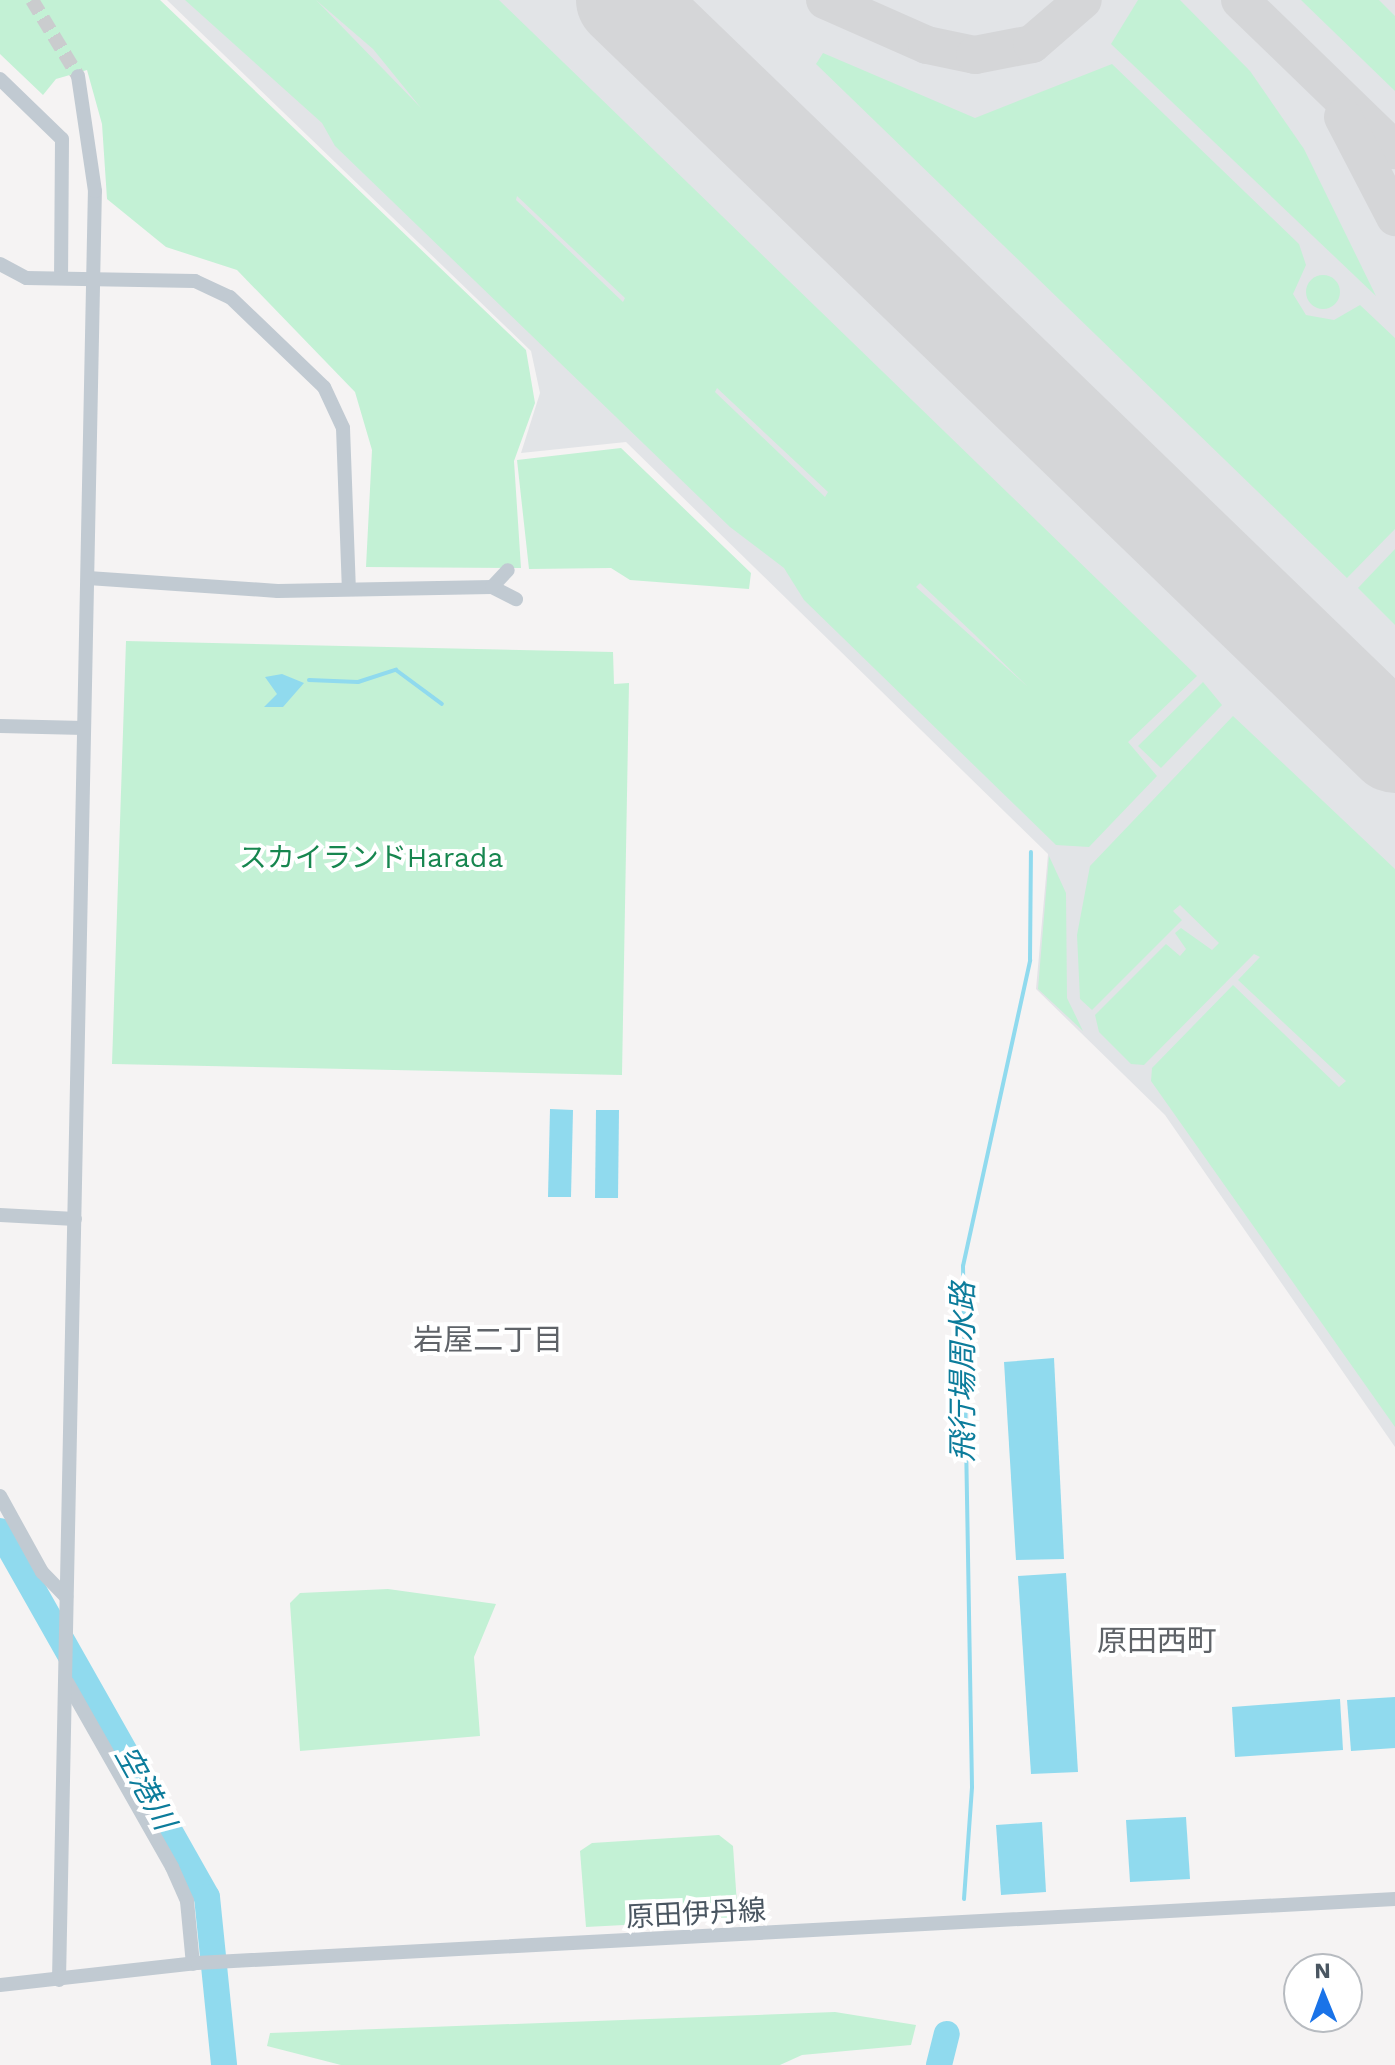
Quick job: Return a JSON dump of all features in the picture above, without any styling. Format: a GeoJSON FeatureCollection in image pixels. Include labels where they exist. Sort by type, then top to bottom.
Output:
{"type":"FeatureCollection","features":[{"type":"Feature","properties":{"kind":"street"},"geometry":{"type":"LineString","coordinates":[[59,1980],[94,278],[92,131],[78,76]]}},
{"type":"Feature","properties":{"kind":"street"},"geometry":{"type":"LineString","coordinates":[[0,79],[62,139],[61,278]]}},
{"type":"Feature","properties":{"kind":"street"},"geometry":{"type":"LineString","coordinates":[[0,264],[26,278],[94,278],[207,285],[230,297],[324,387],[348,448],[349,589]]}},
{"type":"Feature","properties":{"kind":"street"},"geometry":{"type":"LineString","coordinates":[[492,587],[508,570]]}},
{"type":"Feature","properties":{"kind":"street"},"geometry":{"type":"LineString","coordinates":[[88,578],[349,589],[492,587],[516,599]]}},
{"type":"Feature","properties":{"kind":"street"},"geometry":{"type":"LineString","coordinates":[[0,726],[84,728]]}},
{"type":"Feature","properties":{"kind":"street"},"geometry":{"type":"LineString","coordinates":[[0,1215],[75,1219]]}},
{"type":"Feature","properties":{"kind":"street"},"geometry":{"type":"LineString","coordinates":[[0,1496],[42,1572],[66,1604]]}},
{"type":"Feature","properties":{"kind":"street"},"geometry":{"type":"LineString","coordinates":[[65,1678],[172,1867],[187,1901],[195,1963]]}},
{"type":"Feature","properties":{"kind":"street","name":"原田伊丹線"},"geometry":{"type":"LineString","coordinates":[[0,1985],[195,1963],[1395,1899]]}},
{"type":"Feature","properties":{"kind":"shaded area"},"geometry":{"type":"Polygon","coordinates":[[[167,0],[1395,0],[1395,1447],[1165,1115],[1036,989],[1048,854],[626,442],[521,453],[540,393],[531,351],[167,0]]]}},
{"type":"Feature","properties":{"kind":"green space"},"geometry":{"type":"Polygon","coordinates":[[[0,0],[160,0],[526,350],[535,403],[514,461],[521,568],[366,567],[372,450],[355,392],[237,270],[166,247],[107,199],[102,124],[87,70],[56,79],[43,95],[0,54],[0,0]]]}},
{"type":"Feature","properties":{"kind":"green space"},"geometry":{"type":"Polygon","coordinates":[[[185,0],[316,0],[499,0],[1197,676],[1128,742],[1157,776],[1089,847],[1056,845],[804,600],[784,568],[730,527],[335,146],[322,123],[185,0]],[[316,0],[421,108],[373,49],[316,0]],[[517,196],[516,200],[623,302],[625,298],[517,196]],[[717,388],[715,392],[825,497],[828,492],[717,388]],[[920,583],[916,587],[1028,687],[920,583]]]}},
{"type":"Feature","properties":{"kind":"green space"},"geometry":{"type":"Polygon","coordinates":[[[1138,0],[1180,0],[1250,71],[1304,149],[1376,296],[1111,44],[1138,0]]]}},
{"type":"Feature","properties":{"kind":"green space"},"geometry":{"type":"Polygon","coordinates":[[[1301,0],[1379,0],[1395,16],[1395,91],[1301,0]]]}},
{"type":"Feature","properties":{"kind":"green space"},"geometry":{"type":"Polygon","coordinates":[[[823,53],[975,118],[1112,64],[1299,244],[1306,265],[1293,294],[1306,315],[1334,320],[1360,305],[1395,338],[1395,529],[1347,578],[816,64],[823,53]]]}},
{"type":"Feature","properties":{"kind":"green space"},"geometry":{"type":"Polygon","coordinates":[[[1323,275],[1335,280],[1340,292],[1335,304],[1323,309],[1311,304],[1306,292],[1311,280],[1323,275]]]}},
{"type":"Feature","properties":{"kind":"green space"},"geometry":{"type":"Polygon","coordinates":[[[621,448],[751,573],[749,589],[630,580],[611,568],[529,569],[517,460],[621,448]]]}},
{"type":"Feature","properties":{"kind":"green space"},"geometry":{"type":"Polygon","coordinates":[[[1395,549],[1395,625],[1358,588],[1395,549]]]}},
{"type":"Feature","properties":{"kind":"green space","name":"スカイランドHarada"},"geometry":{"type":"Polygon","coordinates":[[[126,641],[613,652],[614,684],[629,683],[622,1075],[112,1064],[126,641]]]}},
{"type":"Feature","properties":{"kind":"green space"},"geometry":{"type":"Polygon","coordinates":[[[1203,682],[1222,705],[1161,768],[1138,746],[1203,682]]]}},
{"type":"Feature","properties":{"kind":"green space"},"geometry":{"type":"Polygon","coordinates":[[[1233,716],[1395,869],[1395,1427],[1151,1081],[1152,1068],[1233,985],[1339,1087],[1346,1081],[1238,980],[1260,957],[1254,954],[1144,1065],[1131,1064],[1099,1032],[1095,1015],[1166,944],[1180,956],[1186,949],[1175,933],[1181,928],[1212,950],[1219,943],[1180,905],[1173,911],[1182,920],[1092,1010],[1080,999],[1077,935],[1090,866],[1233,716]]]}},
{"type":"Feature","properties":{"kind":"green space"},"geometry":{"type":"Polygon","coordinates":[[[1049,856],[1066,893],[1067,998],[1083,1031],[1038,989],[1049,856]]]}},
{"type":"Feature","properties":{"kind":"green space"},"geometry":{"type":"Polygon","coordinates":[[[388,1589],[496,1604],[474,1657],[480,1736],[300,1751],[290,1603],[300,1593],[388,1589]]]}},
{"type":"Feature","properties":{"kind":"green space"},"geometry":{"type":"Polygon","coordinates":[[[719,1835],[733,1846],[738,1919],[586,1927],[580,1851],[592,1843],[719,1835]]]}},
{"type":"Feature","properties":{"kind":"green space"},"geometry":{"type":"Polygon","coordinates":[[[835,2012],[916,2025],[911,2045],[802,2055],[780,2065],[341,2065],[267,2046],[270,2033],[835,2012]]]}},
{"type":"Feature","properties":{"kind":"water"},"geometry":{"type":"Polygon","coordinates":[[[282,674],[304,683],[283,707],[264,707],[277,694],[265,677],[282,674]]]}},
{"type":"Feature","properties":{"kind":"water"},"geometry":{"type":"Polygon","coordinates":[[[550,1109],[573,1110],[571,1197],[548,1197],[550,1109]]]}},
{"type":"Feature","properties":{"kind":"water"},"geometry":{"type":"Polygon","coordinates":[[[596,1110],[619,1110],[618,1198],[595,1198],[596,1110]]]}},
{"type":"Feature","properties":{"kind":"water"},"geometry":{"type":"Polygon","coordinates":[[[1054,1358],[1064,1559],[1016,1560],[1004,1362],[1054,1358]]]}},
{"type":"Feature","properties":{"kind":"water"},"geometry":{"type":"Polygon","coordinates":[[[1066,1573],[1078,1772],[1031,1774],[1018,1576],[1066,1573]]]}},
{"type":"Feature","properties":{"kind":"water"},"geometry":{"type":"Polygon","coordinates":[[[1395,1697],[1395,1748],[1351,1751],[1347,1700],[1395,1697]]]}},
{"type":"Feature","properties":{"kind":"water"},"geometry":{"type":"Polygon","coordinates":[[[1340,1699],[1343,1750],[1235,1757],[1232,1707],[1340,1699]]]}},
{"type":"Feature","properties":{"kind":"water"},"geometry":{"type":"Polygon","coordinates":[[[1186,1817],[1190,1879],[1130,1882],[1126,1820],[1186,1817]]]}},
{"type":"Feature","properties":{"kind":"water"},"geometry":{"type":"Polygon","coordinates":[[[1042,1822],[1046,1892],[1001,1895],[996,1825],[1042,1822]]]}},
{"type":"Feature","properties":{"kind":"waterway"},"geometry":{"type":"LineString","coordinates":[[309,680],[358,682],[396,670],[442,704]]}},
{"type":"Feature","properties":{"kind":"waterway","name":"飛行場周水路"},"geometry":{"type":"LineString","coordinates":[[964,1899],[972,1787],[963,1266],[1030,960],[1031,852]]}},
{"type":"Feature","properties":{"kind":"waterway","name":"空港川"},"geometry":{"type":"LineString","coordinates":[[0,1531],[207,1897],[224,2065]]}},
{"type":"Feature","properties":{"kind":"waterway","name":"飛行場周水路"},"geometry":{"type":"LineString","coordinates":[[939,2065],[947,2034]]}},
{"type":"Feature","properties":{"kind":"taxiway"},"geometry":{"type":"LineString","coordinates":[[825,0],[927,45],[975,55],[1032,44],[1083,0]]}},
{"type":"Feature","properties":{"kind":"taxiway"},"geometry":{"type":"LineString","coordinates":[[1240,0],[1395,150]]}},
{"type":"Feature","properties":{"kind":"taxiway"},"geometry":{"type":"LineString","coordinates":[[1343,117],[1395,217]]}},
{"type":"Feature","properties":{"kind":"taxiway"},"geometry":{"type":"LineString","coordinates":[[1356,708],[1395,732]]}},
{"type":"Feature","properties":{"kind":"runway"},"geometry":{"type":"LineString","coordinates":[[624,0],[1395,745]]}},
{"type":"Feature","properties":{"kind":"tunnel"},"geometry":{"type":"LineString","coordinates":[[32,0],[78,76]]}},
{"type":"Feature","properties":{"kind":"district","name":"岩屋二丁目"},"geometry":{"type":"Point","coordinates":[488,1340]}},
{"type":"Feature","properties":{"kind":"district","name":"原田西町"},"geometry":{"type":"Point","coordinates":[1157,1641]}}]}
